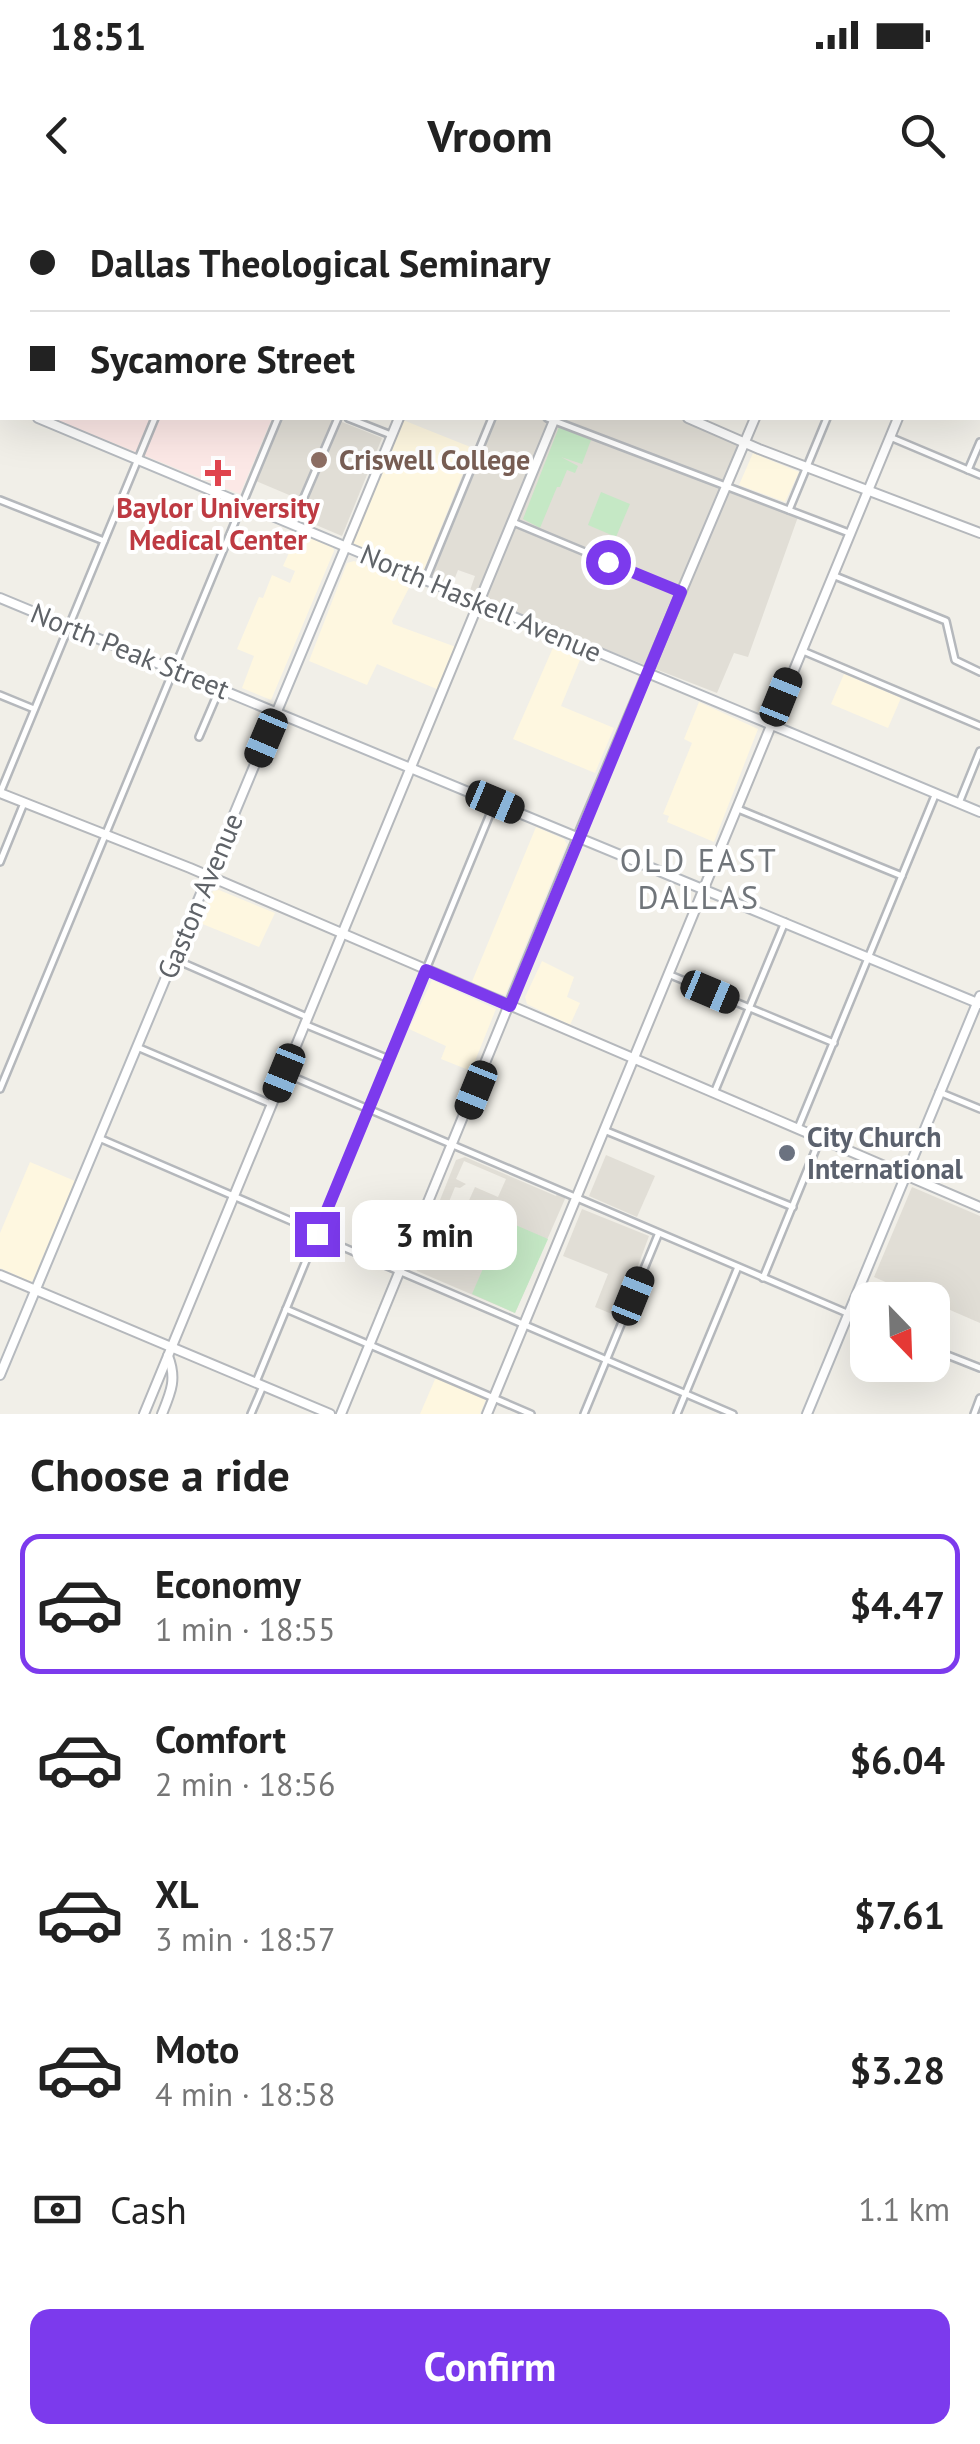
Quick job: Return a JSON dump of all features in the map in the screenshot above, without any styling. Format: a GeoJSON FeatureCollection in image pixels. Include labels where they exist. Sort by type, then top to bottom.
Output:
{"type":"FeatureCollection","features":[{"type":"Feature","properties":{"kind":"street","name":"North Haskell Avenue"},"geometry":{"type":"LineString","coordinates":[[43,420],[980,812]]}},
{"type":"Feature","properties":{"kind":"street"},"geometry":{"type":"LineString","coordinates":[[154,420],[0,793],[208,876],[980,1206]]}},
{"type":"Feature","properties":{"kind":"street"},"geometry":{"type":"LineString","coordinates":[[0,1088],[277,420]]}},
{"type":"Feature","properties":{"kind":"street"},"geometry":{"type":"LineString","coordinates":[[294,523],[337,420]]}},
{"type":"Feature","properties":{"kind":"street"},"geometry":{"type":"LineString","coordinates":[[353,420],[391,436]]}},
{"type":"Feature","properties":{"kind":"street","name":"Gaston Avenue"},"geometry":{"type":"LineString","coordinates":[[0,1374],[398,420]]}},
{"type":"Feature","properties":{"kind":"street"},"geometry":{"type":"LineString","coordinates":[[425,581],[491,420]]}},
{"type":"Feature","properties":{"kind":"street"},"geometry":{"type":"LineString","coordinates":[[144,1414],[513,522],[551,420]]}},
{"type":"Feature","properties":{"kind":"street"},"geometry":{"type":"LineString","coordinates":[[557,420],[849,533]]}},
{"type":"Feature","properties":{"kind":"street"},"geometry":{"type":"LineString","coordinates":[[693,420],[980,534]]}},
{"type":"Feature","properties":{"kind":"street"},"geometry":{"type":"LineString","coordinates":[[340,1414],[646,673],[755,420]]}},
{"type":"Feature","properties":{"kind":"street"},"geometry":{"type":"LineString","coordinates":[[789,510],[826,420]]}},
{"type":"Feature","properties":{"kind":"street"},"geometry":{"type":"LineString","coordinates":[[487,1414],[897,420]]}},
{"type":"Feature","properties":{"kind":"street"},"geometry":{"type":"LineString","coordinates":[[890,437],[980,475]]}},
{"type":"Feature","properties":{"kind":"street"},"geometry":{"type":"LineString","coordinates":[[968,470],[980,442]]}},
{"type":"Feature","properties":{"kind":"street"},"geometry":{"type":"LineString","coordinates":[[0,500],[104,541]]}},
{"type":"Feature","properties":{"kind":"street"},"geometry":{"type":"LineString","coordinates":[[513,522],[681,592]]}},
{"type":"Feature","properties":{"kind":"street"},"geometry":{"type":"LineString","coordinates":[[832,574],[946,621],[955,660],[980,672]]}},
{"type":"Feature","properties":{"kind":"street","name":"North Peak Street"},"geometry":{"type":"LineString","coordinates":[[0,598],[979,1001]]}},
{"type":"Feature","properties":{"kind":"street"},"geometry":{"type":"LineString","coordinates":[[800,650],[980,726]]}},
{"type":"Feature","properties":{"kind":"street"},"geometry":{"type":"LineString","coordinates":[[199,737],[220,688]]}},
{"type":"Feature","properties":{"kind":"street"},"geometry":{"type":"LineString","coordinates":[[0,695],[34,709]]}},
{"type":"Feature","properties":{"kind":"street"},"geometry":{"type":"LineString","coordinates":[[959,803],[980,751]]}},
{"type":"Feature","properties":{"kind":"street"},"geometry":{"type":"LineString","coordinates":[[798,1129],[936,793]]}},
{"type":"Feature","properties":{"kind":"street"},"geometry":{"type":"LineString","coordinates":[[251,1414],[286,1309],[495,802]]}},
{"type":"Feature","properties":{"kind":"street"},"geometry":{"type":"LineString","coordinates":[[0,862],[24,803]]}},
{"type":"Feature","properties":{"kind":"street"},"geometry":{"type":"LineString","coordinates":[[735,808],[902,876]]}},
{"type":"Feature","properties":{"kind":"street"},"geometry":{"type":"LineString","coordinates":[[714,1093],[786,922]]}},
{"type":"Feature","properties":{"kind":"street"},"geometry":{"type":"LineString","coordinates":[[174,959],[389,1059]]}},
{"type":"Feature","properties":{"kind":"street"},"geometry":{"type":"LineString","coordinates":[[668,974],[834,1044]]}},
{"type":"Feature","properties":{"kind":"street"},"geometry":{"type":"LineString","coordinates":[[807,1414],[979,1001]]}},
{"type":"Feature","properties":{"kind":"street"},"geometry":{"type":"LineString","coordinates":[[137,1047],[271,1104]]}},
{"type":"Feature","properties":{"kind":"street"},"geometry":{"type":"LineString","coordinates":[[284,1073],[848,1314]]}},
{"type":"Feature","properties":{"kind":"street"},"geometry":{"type":"LineString","coordinates":[[940,1092],[980,1109]]}},
{"type":"Feature","properties":{"kind":"street"},"geometry":{"type":"LineString","coordinates":[[602,1129],[792,1207]]}},
{"type":"Feature","properties":{"kind":"street"},"geometry":{"type":"LineString","coordinates":[[99,1138],[733,1414]]}},
{"type":"Feature","properties":{"kind":"street"},"geometry":{"type":"LineString","coordinates":[[763,1278],[820,1138]]}},
{"type":"Feature","properties":{"kind":"street"},"geometry":{"type":"LineString","coordinates":[[584,1414],[658,1234]]}},
{"type":"Feature","properties":{"kind":"street"},"geometry":{"type":"LineString","coordinates":[[678,1414],[738,1267]]}},
{"type":"Feature","properties":{"kind":"street"},"geometry":{"type":"LineString","coordinates":[[0,1275],[170,1351],[330,1414]]}},
{"type":"Feature","properties":{"kind":"street"},"geometry":{"type":"LineString","coordinates":[[286,1309],[531,1414]]}},
{"type":"Feature","properties":{"kind":"street"},"geometry":{"type":"LineString","coordinates":[[162,1414],[174,1386],[170,1351]]}},
{"type":"Feature","properties":{"kind":"street"},"geometry":{"type":"LineString","coordinates":[[950,1356],[980,1368]]}},
{"type":"Feature","properties":{"kind":"street"},"geometry":{"type":"LineString","coordinates":[[974,1414],[980,1398]]}},
{"type":"Feature","properties":{"kind":"shaded area","name":"Baylor University Medical Center"},"geometry":{"type":"Polygon","coordinates":[[[56,420],[271,420],[240,494],[56,420]]]}},
{"type":"Feature","properties":{"kind":"shaded area","name":"Criswell College"},"geometry":{"type":"Polygon","coordinates":[[[280,420],[337,420],[382,438],[342,536],[302,519],[308,503],[256,481],[280,420]]]}},
{"type":"Feature","properties":{"kind":"shaded area"},"geometry":{"type":"Polygon","coordinates":[[[403,420],[473,448],[423,572],[353,544],[403,420]]]}},
{"type":"Feature","properties":{"kind":"shaded area"},"geometry":{"type":"Polygon","coordinates":[[[493,420],[544,420],[555,424],[557,420],[686,420],[740,443],[742,449],[728,486],[799,514],[748,657],[734,653],[717,693],[468,596],[475,576],[458,570],[451,588],[431,579],[493,420]]]}},
{"type":"Feature","properties":{"kind":"shaded area"},"geometry":{"type":"Polygon","coordinates":[[[753,453],[799,472],[785,502],[739,485],[753,453]]]}},
{"type":"Feature","properties":{"kind":"shaded area"},"geometry":{"type":"Polygon","coordinates":[[[298,533],[333,547],[334,551],[271,700],[242,688],[254,656],[237,649],[272,575],[290,583],[295,571],[283,566],[298,533]]]}},
{"type":"Feature","properties":{"kind":"shaded area"},"geometry":{"type":"Polygon","coordinates":[[[354,561],[411,584],[393,624],[456,647],[439,690],[377,664],[367,685],[309,661],[347,563],[354,561]]]}},
{"type":"Feature","properties":{"kind":"shaded area"},"geometry":{"type":"Polygon","coordinates":[[[555,643],[582,655],[561,706],[614,728],[595,773],[513,739],[555,643]]]}},
{"type":"Feature","properties":{"kind":"shaded area"},"geometry":{"type":"Polygon","coordinates":[[[844,674],[901,698],[888,728],[831,704],[844,674]]]}},
{"type":"Feature","properties":{"kind":"shaded area"},"geometry":{"type":"Polygon","coordinates":[[[699,702],[758,729],[714,842],[667,822],[669,816],[663,814],[692,743],[684,739],[699,702]]]}},
{"type":"Feature","properties":{"kind":"shaded area"},"geometry":{"type":"Polygon","coordinates":[[[536,827],[567,844],[505,995],[471,984],[536,827]]]}},
{"type":"Feature","properties":{"kind":"shaded area"},"geometry":{"type":"Polygon","coordinates":[[[213,891],[275,913],[259,947],[200,923],[213,891]]]}},
{"type":"Feature","properties":{"kind":"shaded area"},"geometry":{"type":"Polygon","coordinates":[[[542,961],[574,977],[567,997],[580,1003],[570,1025],[527,1004],[525,997],[542,961]]]}},
{"type":"Feature","properties":{"kind":"shaded area"},"geometry":{"type":"Polygon","coordinates":[[[432,980],[496,1009],[471,1071],[441,1059],[446,1046],[409,1029],[432,980]]]}},
{"type":"Feature","properties":{"kind":"shaded area"},"geometry":{"type":"Polygon","coordinates":[[[606,1155],[655,1176],[637,1217],[589,1196],[606,1155]]]}},
{"type":"Feature","properties":{"kind":"shaded area"},"geometry":{"type":"Polygon","coordinates":[[[465,1157],[556,1196],[560,1188],[568,1192],[515,1313],[417,1271],[414,1265],[456,1160],[465,1157]],[[464,1161],[456,1179],[466,1184],[455,1187],[438,1229],[477,1247],[484,1232],[480,1229],[482,1224],[462,1216],[475,1187],[498,1197],[506,1179],[464,1161]]]}},
{"type":"Feature","properties":{"kind":"shaded area"},"geometry":{"type":"Polygon","coordinates":[[[30,1162],[75,1181],[32,1282],[0,1268],[0,1233],[30,1162]]]}},
{"type":"Feature","properties":{"kind":"shaded area"},"geometry":{"type":"Polygon","coordinates":[[[912,1187],[980,1216],[980,1323],[950,1310],[950,1282],[886,1282],[874,1277],[912,1187]]]}},
{"type":"Feature","properties":{"kind":"shaded area"},"geometry":{"type":"Polygon","coordinates":[[[582,1209],[649,1236],[619,1317],[595,1307],[608,1274],[563,1256],[582,1209]]]}},
{"type":"Feature","properties":{"kind":"shaded area"},"geometry":{"type":"Polygon","coordinates":[[[436,1377],[486,1399],[480,1414],[420,1414],[436,1377]]]}},
{"type":"Feature","properties":{"kind":"green space"},"geometry":{"type":"Polygon","coordinates":[[[559,427],[591,440],[582,464],[561,457],[578,466],[575,473],[567,470],[540,528],[523,519],[559,427]]]}},
{"type":"Feature","properties":{"kind":"green space"},"geometry":{"type":"Polygon","coordinates":[[[601,492],[630,504],[616,537],[588,525],[601,492]]]}},
{"type":"Feature","properties":{"kind":"green space"},"geometry":{"type":"Polygon","coordinates":[[[504,1220],[548,1239],[515,1313],[472,1294],[504,1220]]]}},
{"type":"Feature","properties":{"kind":"place","name":"Criswell College"},"geometry":{"type":"Point","coordinates":[319,460]}},
{"type":"Feature","properties":{"kind":"place","name":"Baylor University Medical Center"},"geometry":{"type":"Point","coordinates":[218,473]}},
{"type":"Feature","properties":{"kind":"place","name":"City Church International"},"geometry":{"type":"Point","coordinates":[787,1153]}},
{"type":"Feature","properties":{"kind":"district","name":"OLD EAST DALLAS"},"geometry":{"type":"Point","coordinates":[699,880]}},
{"type":"Feature","properties":{"kind":"route"},"geometry":{"type":"LineString","coordinates":[[317,1234],[426,970],[510,1006],[681,592],[608,562]]}}]}
